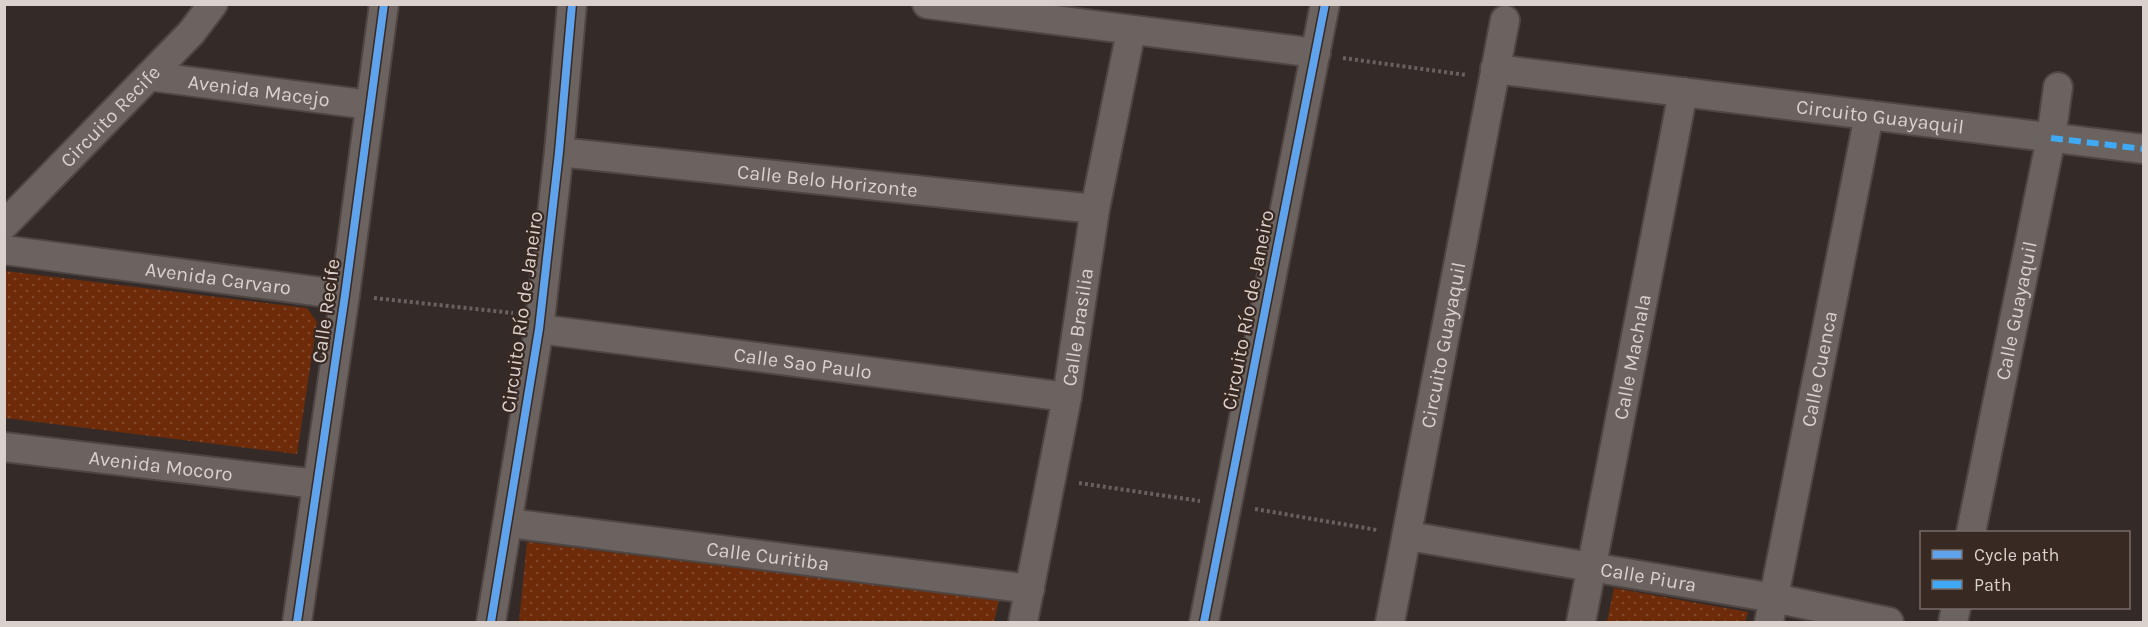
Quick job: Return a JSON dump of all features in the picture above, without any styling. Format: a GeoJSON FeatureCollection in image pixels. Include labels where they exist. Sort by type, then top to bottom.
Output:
{"type":"FeatureCollection","features":[{"type":"Feature","properties":{"kind":"street","name":"Circuito Recife"},"geometry":{"type":"LineString","coordinates":[[4,225],[191,33],[213,4]]}},
{"type":"Feature","properties":{"kind":"street","name":"Calle Recife"},"geometry":{"type":"LineString","coordinates":[[297,622],[345,295],[384,4]]}},
{"type":"Feature","properties":{"kind":"street","name":"Circuito Río de Janeiro"},"geometry":{"type":"LineString","coordinates":[[490,622],[508,523],[539,322],[559,152],[572,4]]}},
{"type":"Feature","properties":{"kind":"street"},"geometry":{"type":"LineString","coordinates":[[927,4],[1316,54]]}},
{"type":"Feature","properties":{"kind":"street","name":"Circuito Río de Janeiro"},"geometry":{"type":"LineString","coordinates":[[1204,622],[1325,4]]}},
{"type":"Feature","properties":{"kind":"street","name":"Circuito Guayaquil"},"geometry":{"type":"LineString","coordinates":[[1390,622],[1505,20]]}},
{"type":"Feature","properties":{"kind":"street","name":"Calle Brasilia"},"geometry":{"type":"LineString","coordinates":[[1023,622],[1067,397],[1095,209],[1131,31]]}},
{"type":"Feature","properties":{"kind":"street","name":"Circuito Guayaquil"},"geometry":{"type":"LineString","coordinates":[[1494,74],[1683,92],[2144,149]]}},
{"type":"Feature","properties":{"kind":"street","name":"Avenida Macejo"},"geometry":{"type":"LineString","coordinates":[[149,76],[370,105]]}},
{"type":"Feature","properties":{"kind":"street","name":"Calle Guayaquil"},"geometry":{"type":"LineString","coordinates":[[1971,531],[2051,138],[2058,87]]}},
{"type":"Feature","properties":{"kind":"street","name":"Calle Machala"},"geometry":{"type":"LineString","coordinates":[[1581,622],[1683,92]]}},
{"type":"Feature","properties":{"kind":"street","name":"Calle Cuenca"},"geometry":{"type":"LineString","coordinates":[[1772,610],[1869,115]]}},
{"type":"Feature","properties":{"kind":"street","name":"Calle Belo Horizonte"},"geometry":{"type":"LineString","coordinates":[[559,152],[1095,209]]}},
{"type":"Feature","properties":{"kind":"street","name":"Avenida Carvaro"},"geometry":{"type":"LineString","coordinates":[[4,250],[345,295]]}},
{"type":"Feature","properties":{"kind":"street","name":"Calle Sao Paulo"},"geometry":{"type":"LineString","coordinates":[[539,322],[1067,397]]}},
{"type":"Feature","properties":{"kind":"street","name":"Avenida Mocoro"},"geometry":{"type":"LineString","coordinates":[[4,447],[317,484]]}},
{"type":"Feature","properties":{"kind":"street","name":"Calle Curitiba"},"geometry":{"type":"LineString","coordinates":[[508,523],[1030,589]]}},
{"type":"Feature","properties":{"kind":"street","name":"Calle Piura"},"geometry":{"type":"LineString","coordinates":[[1408,536],[1593,567],[1772,610],[1889,622]]}},
{"type":"Feature","properties":{"kind":"path"},"geometry":{"type":"LineString","coordinates":[[1316,54],[1494,74]]}},
{"type":"Feature","properties":{"kind":"path"},"geometry":{"type":"LineString","coordinates":[[345,295],[539,322]]}},
{"type":"Feature","properties":{"kind":"shaded area"},"geometry":{"type":"Polygon","coordinates":[[[5,271],[307,308],[317,322],[297,454],[5,418],[5,271]]]}},
{"type":"Feature","properties":{"kind":"shaded area"},"geometry":{"type":"Polygon","coordinates":[[[527,542],[999,600],[994,622],[519,622],[527,542]]]}},
{"type":"Feature","properties":{"kind":"shaded area"},"geometry":{"type":"Polygon","coordinates":[[[1614,588],[1748,612],[1745,622],[1607,622],[1614,588]]]}},
{"type":"Feature","properties":{"kind":"marked path"},"geometry":{"type":"LineString","coordinates":[[2051,138],[2144,149]]}},
{"type":"Feature","properties":{"kind":"cycle path"},"geometry":{"type":"LineString","coordinates":[[297,622],[345,295],[384,4]]}},
{"type":"Feature","properties":{"kind":"cycle path"},"geometry":{"type":"LineString","coordinates":[[491,622],[539,329],[559,152],[572,4]]}},
{"type":"Feature","properties":{"kind":"cycle path"},"geometry":{"type":"LineString","coordinates":[[1204,622],[1325,4]]}}]}
